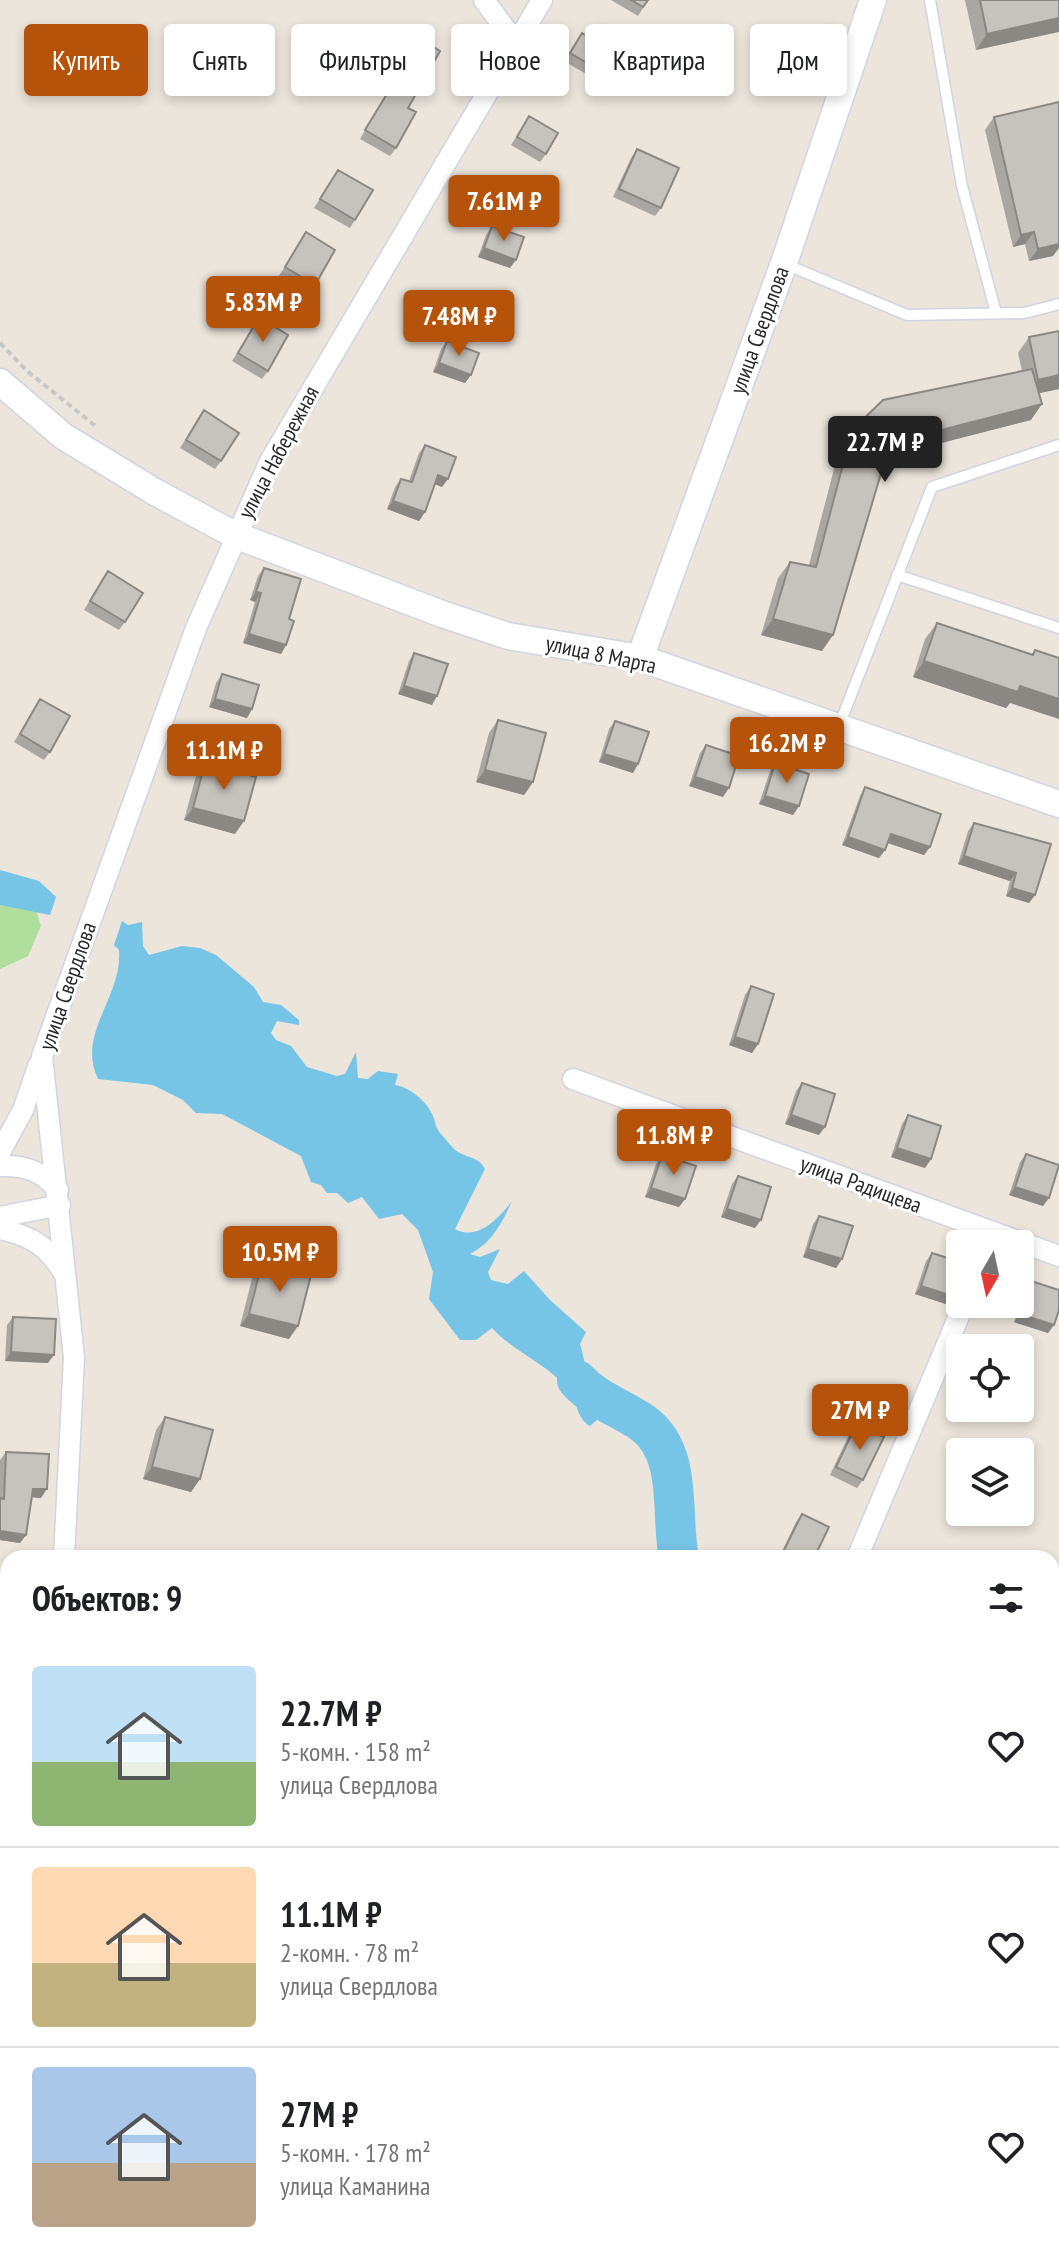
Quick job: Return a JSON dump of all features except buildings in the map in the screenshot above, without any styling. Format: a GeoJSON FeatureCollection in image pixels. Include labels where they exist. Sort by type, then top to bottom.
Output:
{"type":"FeatureCollection","features":[{"type":"Feature","properties":{"kind":"street"},"geometry":{"type":"LineString","coordinates":[[484,0],[502,24]]}},
{"type":"Feature","properties":{"kind":"street","name":"улица Набережная"},"geometry":{"type":"LineString","coordinates":[[527,24],[542,0]]}},
{"type":"Feature","properties":{"kind":"street","name":"улица Свердлова"},"geometry":{"type":"LineString","coordinates":[[640,658],[784,263],[873,0]]}},
{"type":"Feature","properties":{"kind":"street","name":"улица Набережная"},"geometry":{"type":"LineString","coordinates":[[235,535],[283,437],[483,96]]}},
{"type":"Feature","properties":{"kind":"street","name":"улица 8 Марта"},"geometry":{"type":"LineString","coordinates":[[0,382],[63,436],[155,492],[235,535],[508,636],[640,658],[1059,804]]}},
{"type":"Feature","properties":{"kind":"street","name":"улица Свердлова"},"geometry":{"type":"LineString","coordinates":[[64,1550],[74,1357],[42,1056],[196,628],[235,535]]}},
{"type":"Feature","properties":{"kind":"street"},"geometry":{"type":"LineString","coordinates":[[0,1152],[23,1110],[42,1056]]}},
{"type":"Feature","properties":{"kind":"street","name":"улица Радищева"},"geometry":{"type":"LineString","coordinates":[[573,1079],[971,1230]]}},
{"type":"Feature","properties":{"kind":"street"},"geometry":{"type":"LineString","coordinates":[[0,1166],[19,1165],[46,1176],[59,1198],[0,1217]]}},
{"type":"Feature","properties":{"kind":"street"},"geometry":{"type":"LineString","coordinates":[[0,1229],[29,1236],[52,1253],[67,1279]]}},
{"type":"Feature","properties":{"kind":"street","name":"улица Радищева"},"geometry":{"type":"LineString","coordinates":[[1034,1249],[1059,1256]]}},
{"type":"Feature","properties":{"kind":"street"},"geometry":{"type":"LineString","coordinates":[[860,1550],[958,1318]]}},
{"type":"Feature","properties":{"kind":"lane"},"geometry":{"type":"LineString","coordinates":[[930,0],[962,186],[996,313]]}},
{"type":"Feature","properties":{"kind":"lane"},"geometry":{"type":"LineString","coordinates":[[784,263],[907,315],[1024,313],[1059,304]]}},
{"type":"Feature","properties":{"kind":"lane"},"geometry":{"type":"LineString","coordinates":[[838,728],[932,487],[1059,445]]}},
{"type":"Feature","properties":{"kind":"lane"},"geometry":{"type":"LineString","coordinates":[[897,575],[1059,628]]}},
{"type":"Feature","properties":{"kind":"path"},"geometry":{"type":"LineString","coordinates":[[0,343],[27,371],[106,434]]}},
{"type":"Feature","properties":{"kind":"green space"},"geometry":{"type":"Polygon","coordinates":[[[0,905],[36,910],[41,926],[28,956],[0,969],[0,905]]]}},
{"type":"Feature","properties":{"kind":"water"},"geometry":{"type":"Polygon","coordinates":[[[0,870],[39,881],[56,897],[50,915],[0,905],[0,870]]]}},
{"type":"Feature","properties":{"kind":"water"},"geometry":{"type":"Polygon","coordinates":[[[122,921],[128,925],[142,922],[143,946],[149,955],[182,946],[200,948],[216,955],[254,987],[263,1002],[281,1005],[299,1020],[299,1025],[277,1021],[271,1033],[276,1040],[291,1046],[307,1067],[337,1076],[345,1074],[356,1052],[358,1078],[368,1079],[378,1071],[398,1074],[395,1085],[422,1100],[430,1110],[438,1131],[458,1152],[480,1162],[485,1169],[455,1229],[464,1232],[480,1230],[495,1220],[512,1201],[490,1238],[470,1254],[480,1257],[500,1249],[488,1272],[491,1280],[508,1284],[524,1271],[550,1300],[586,1332],[580,1344],[590,1378],[619,1410],[594,1411],[597,1420],[590,1426],[582,1419],[571,1393],[559,1379],[492,1328],[476,1340],[460,1340],[429,1299],[433,1272],[418,1230],[402,1214],[379,1219],[362,1197],[348,1203],[337,1193],[327,1193],[321,1185],[311,1182],[301,1156],[222,1114],[196,1113],[183,1100],[153,1085],[98,1079],[93,1046],[118,967],[119,950],[114,945],[122,921]]]}},
{"type":"Feature","properties":{"kind":"waterway"},"geometry":{"type":"LineString","coordinates":[[577,1380],[592,1393],[644,1424],[657,1437],[670,1469],[678,1550]]}}]}
